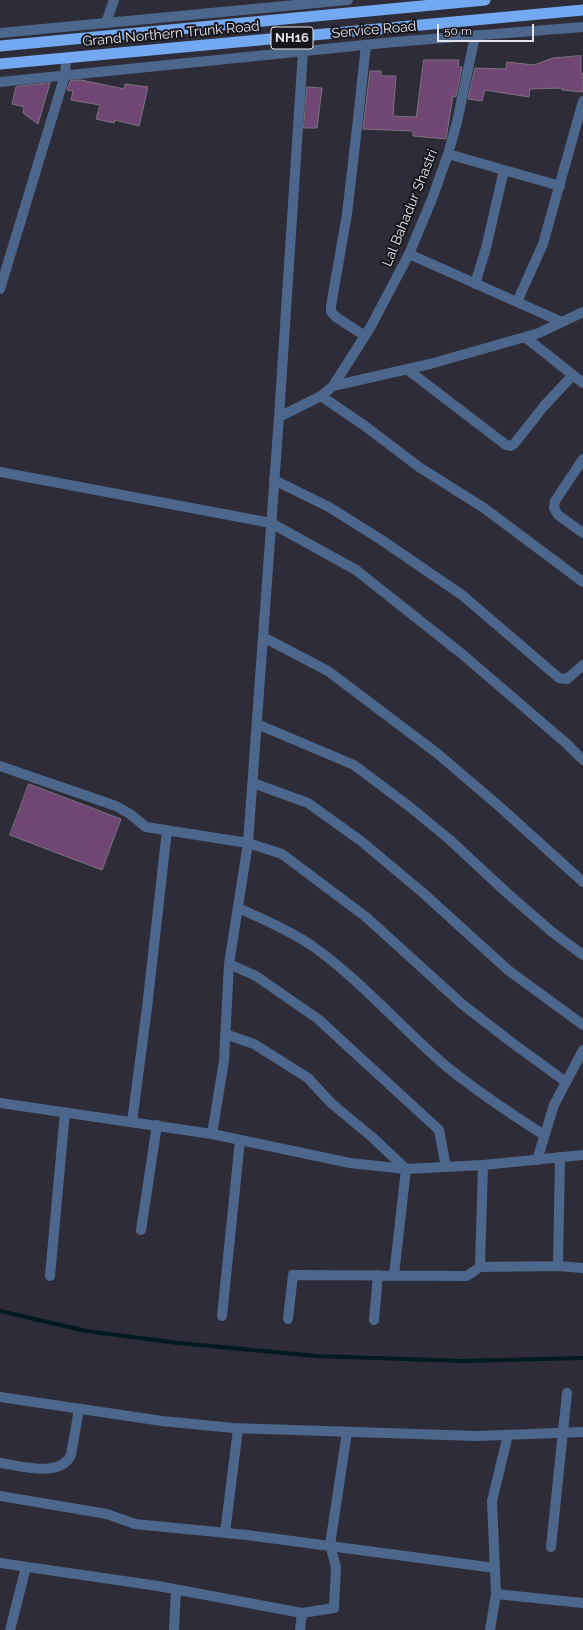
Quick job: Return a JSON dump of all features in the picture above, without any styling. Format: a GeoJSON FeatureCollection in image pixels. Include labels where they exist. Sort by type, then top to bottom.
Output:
{"type":"FeatureCollection","features":[{"type":"Feature","properties":{"kind":"highway","name":"Grand Northern Trunk Road"},"geometry":{"type":"LineString","coordinates":[[0,46],[485,0]]}},
{"type":"Feature","properties":{"kind":"highway","name":"Grand Northern Trunk Road"},"geometry":{"type":"LineString","coordinates":[[0,64],[583,10]]}},
{"type":"Feature","properties":{"kind":"street"},"geometry":{"type":"LineString","coordinates":[[106,23],[114,0]]}},
{"type":"Feature","properties":{"kind":"street"},"geometry":{"type":"LineString","coordinates":[[0,32],[348,0]]}},
{"type":"Feature","properties":{"kind":"street","name":"Service Road"},"geometry":{"type":"LineString","coordinates":[[0,82],[366,45],[583,27]]}},
{"type":"Feature","properties":{"kind":"street","name":"Lal Bahadur Shastri"},"geometry":{"type":"LineString","coordinates":[[279,417],[321,396],[333,386],[365,336],[409,254],[432,199],[448,154],[457,122],[475,36]]}},
{"type":"Feature","properties":{"kind":"street"},"geometry":{"type":"LineString","coordinates":[[365,336],[336,317],[331,312],[331,306],[347,214],[366,45]]}},
{"type":"Feature","properties":{"kind":"street"},"geometry":{"type":"LineString","coordinates":[[212,1134],[224,1061],[229,964],[248,843],[279,417],[303,51]]}},
{"type":"Feature","properties":{"kind":"street"},"geometry":{"type":"LineString","coordinates":[[0,289],[65,75],[66,58]]}},
{"type":"Feature","properties":{"kind":"street"},"geometry":{"type":"LineString","coordinates":[[517,302],[543,244],[583,101]]}},
{"type":"Feature","properties":{"kind":"street"},"geometry":{"type":"LineString","coordinates":[[448,154],[560,186]]}},
{"type":"Feature","properties":{"kind":"street"},"geometry":{"type":"LineString","coordinates":[[475,284],[486,248],[504,170]]}},
{"type":"Feature","properties":{"kind":"street"},"geometry":{"type":"LineString","coordinates":[[409,254],[562,322]]}},
{"type":"Feature","properties":{"kind":"street"},"geometry":{"type":"LineString","coordinates":[[333,386],[408,370],[539,333],[583,312]]}},
{"type":"Feature","properties":{"kind":"street"},"geometry":{"type":"LineString","coordinates":[[525,337],[583,383]]}},
{"type":"Feature","properties":{"kind":"street"},"geometry":{"type":"LineString","coordinates":[[408,370],[506,445],[510,446],[514,444],[544,406],[573,375]]}},
{"type":"Feature","properties":{"kind":"street"},"geometry":{"type":"LineString","coordinates":[[321,396],[365,426],[419,468],[484,508],[583,582]]}},
{"type":"Feature","properties":{"kind":"street"},"geometry":{"type":"LineString","coordinates":[[583,459],[555,501],[554,508],[558,515],[583,533]]}},
{"type":"Feature","properties":{"kind":"street"},"geometry":{"type":"LineString","coordinates":[[0,472],[271,523],[356,570],[462,654],[567,744],[583,760]]}},
{"type":"Feature","properties":{"kind":"street"},"geometry":{"type":"LineString","coordinates":[[274,480],[329,507],[380,539],[462,595],[559,678],[567,679],[583,665]]}},
{"type":"Feature","properties":{"kind":"street"},"geometry":{"type":"LineString","coordinates":[[263,637],[328,671],[438,754],[500,807],[583,882]]}},
{"type":"Feature","properties":{"kind":"street"},"geometry":{"type":"LineString","coordinates":[[257,724],[354,765],[410,807],[444,835],[552,932],[583,955]]}},
{"type":"Feature","properties":{"kind":"street"},"geometry":{"type":"LineString","coordinates":[[0,766],[116,806],[130,814],[146,827],[248,843],[282,854],[366,917],[462,1004],[566,1082]]}},
{"type":"Feature","properties":{"kind":"street"},"geometry":{"type":"LineString","coordinates":[[253,783],[308,803],[361,841],[422,892],[508,970],[583,1025]]}},
{"type":"Feature","properties":{"kind":"street"},"geometry":{"type":"LineString","coordinates":[[132,1122],[147,1008],[167,830]]}},
{"type":"Feature","properties":{"kind":"street"},"geometry":{"type":"LineString","coordinates":[[238,908],[276,924],[311,945],[354,980],[447,1066],[497,1106],[544,1135]]}},
{"type":"Feature","properties":{"kind":"street"},"geometry":{"type":"LineString","coordinates":[[229,964],[256,976],[318,1019],[439,1130],[446,1167]]}},
{"type":"Feature","properties":{"kind":"street"},"geometry":{"type":"LineString","coordinates":[[225,1034],[254,1044],[308,1078],[331,1103],[406,1168]]}},
{"type":"Feature","properties":{"kind":"street"},"geometry":{"type":"LineString","coordinates":[[537,1160],[554,1105],[583,1050]]}},
{"type":"Feature","properties":{"kind":"street"},"geometry":{"type":"LineString","coordinates":[[0,1103],[212,1134],[350,1163],[406,1168],[483,1165],[583,1155]]}},
{"type":"Feature","properties":{"kind":"street"},"geometry":{"type":"LineString","coordinates":[[50,1276],[65,1112]]}},
{"type":"Feature","properties":{"kind":"street"},"geometry":{"type":"LineString","coordinates":[[141,1230],[157,1125]]}},
{"type":"Feature","properties":{"kind":"street"},"geometry":{"type":"LineString","coordinates":[[222,1316],[240,1140]]}},
{"type":"Feature","properties":{"kind":"street"},"geometry":{"type":"LineString","coordinates":[[558,1266],[560,1157]]}},
{"type":"Feature","properties":{"kind":"street"},"geometry":{"type":"LineString","coordinates":[[480,1267],[483,1165]]}},
{"type":"Feature","properties":{"kind":"street"},"geometry":{"type":"LineString","coordinates":[[394,1275],[406,1168]]}},
{"type":"Feature","properties":{"kind":"street"},"geometry":{"type":"LineString","coordinates":[[288,1319],[293,1275],[467,1276],[480,1267],[558,1266],[583,1268]]}},
{"type":"Feature","properties":{"kind":"street"},"geometry":{"type":"LineString","coordinates":[[374,1320],[378,1275]]}},
{"type":"Feature","properties":{"kind":"street"},"geometry":{"type":"LineString","coordinates":[[551,1547],[567,1393]]}},
{"type":"Feature","properties":{"kind":"street"},"geometry":{"type":"LineString","coordinates":[[0,1397],[162,1421],[238,1429],[477,1436],[583,1432]]}},
{"type":"Feature","properties":{"kind":"street"},"geometry":{"type":"LineString","coordinates":[[0,1463],[44,1470],[59,1468],[68,1462],[71,1456],[79,1409]]}},
{"type":"Feature","properties":{"kind":"street"},"geometry":{"type":"LineString","coordinates":[[224,1533],[238,1429]]}},
{"type":"Feature","properties":{"kind":"street"},"geometry":{"type":"LineString","coordinates":[[0,1563],[176,1590],[302,1613],[334,1608],[336,1568],[330,1545],[347,1432]]}},
{"type":"Feature","properties":{"kind":"street"},"geometry":{"type":"LineString","coordinates":[[490,1630],[496,1594],[492,1501],[508,1435]]}},
{"type":"Feature","properties":{"kind":"street"},"geometry":{"type":"LineString","coordinates":[[0,1496],[107,1514],[135,1524],[330,1545],[495,1568]]}},
{"type":"Feature","properties":{"kind":"street"},"geometry":{"type":"LineString","coordinates":[[10,1630],[26,1567]]}},
{"type":"Feature","properties":{"kind":"street"},"geometry":{"type":"LineString","coordinates":[[174,1630],[176,1590]]}},
{"type":"Feature","properties":{"kind":"street"},"geometry":{"type":"LineString","coordinates":[[496,1594],[583,1603]]}},
{"type":"Feature","properties":{"kind":"street"},"geometry":{"type":"LineString","coordinates":[[300,1630],[302,1613]]}},
{"type":"Feature","properties":{"kind":"building"},"geometry":{"type":"Polygon","coordinates":[[[581,56],[583,92],[562,90],[562,88],[530,89],[529,97],[485,90],[482,101],[468,99],[475,68],[506,69],[507,62],[534,65],[553,58],[581,56]]]}},
{"type":"Feature","properties":{"kind":"building"},"geometry":{"type":"Polygon","coordinates":[[[424,60],[459,60],[458,67],[462,67],[456,97],[453,96],[446,139],[413,136],[413,131],[363,129],[370,71],[381,71],[381,76],[396,76],[393,116],[416,117],[424,60]]]}},
{"type":"Feature","properties":{"kind":"building"},"geometry":{"type":"Polygon","coordinates":[[[81,80],[124,89],[125,84],[148,87],[139,126],[115,120],[114,123],[96,119],[100,105],[71,100],[73,91],[67,90],[70,81],[81,80]]]}},
{"type":"Feature","properties":{"kind":"building"},"geometry":{"type":"Polygon","coordinates":[[[50,83],[38,124],[23,113],[24,107],[12,104],[16,87],[50,83]]]}},
{"type":"Feature","properties":{"kind":"building"},"geometry":{"type":"Polygon","coordinates":[[[307,87],[322,88],[317,128],[304,128],[307,87]]]}},
{"type":"Feature","properties":{"kind":"building"},"geometry":{"type":"Polygon","coordinates":[[[29,784],[121,819],[102,870],[10,835],[29,784]]]}},
{"type":"Feature","properties":{"kind":"waterway"},"geometry":{"type":"LineString","coordinates":[[0,1311],[86,1331],[178,1343],[316,1356],[463,1361],[583,1358]]}}]}
